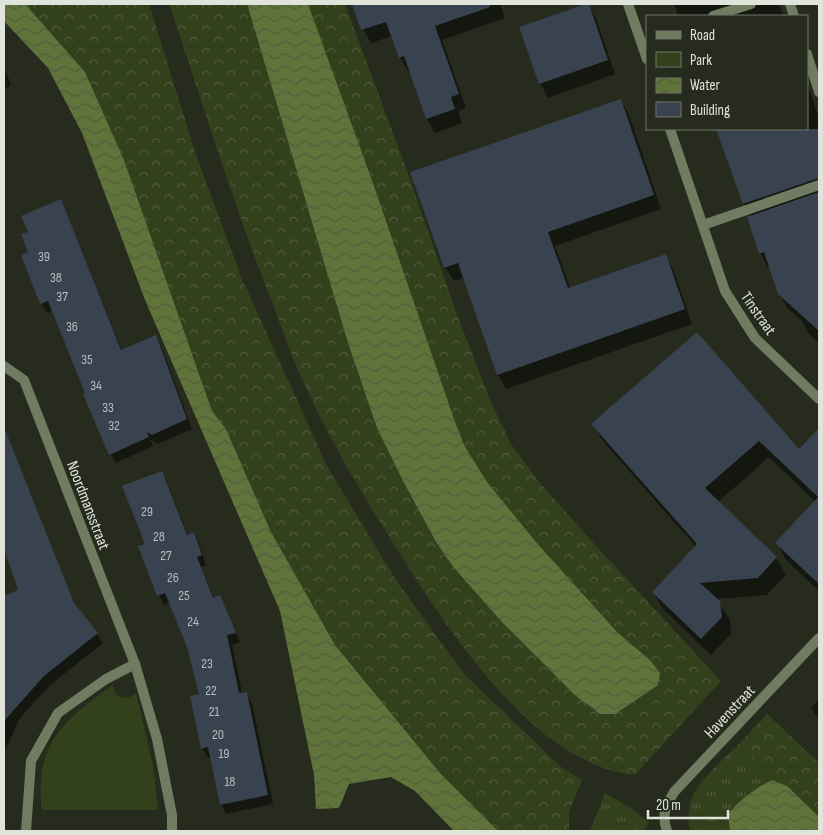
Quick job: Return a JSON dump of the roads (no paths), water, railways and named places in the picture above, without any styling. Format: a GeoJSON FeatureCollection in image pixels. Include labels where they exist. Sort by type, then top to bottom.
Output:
{"type":"FeatureCollection","features":[{"type":"Feature","properties":{"kind":"street"},"geometry":{"type":"LineString","coordinates":[[628,4],[644,40],[646,53]]}},
{"type":"Feature","properties":{"kind":"street"},"geometry":{"type":"LineString","coordinates":[[717,15],[751,4]]}},
{"type":"Feature","properties":{"kind":"street"},"geometry":{"type":"LineString","coordinates":[[808,57],[819,92]]}},
{"type":"Feature","properties":{"kind":"street","name":"Tinstraat"},"geometry":{"type":"LineString","coordinates":[[670,130],[725,291],[755,338],[819,399]]}},
{"type":"Feature","properties":{"kind":"street"},"geometry":{"type":"LineString","coordinates":[[703,226],[819,184]]}},
{"type":"Feature","properties":{"kind":"street","name":"Noordmansstraat"},"geometry":{"type":"LineString","coordinates":[[4,366],[24,380],[135,664],[158,739],[172,815],[172,831]]}},
{"type":"Feature","properties":{"kind":"street","name":"Havenstraat"},"geometry":{"type":"LineString","coordinates":[[668,831],[664,822],[664,808],[674,792],[819,638]]}},
{"type":"Feature","properties":{"kind":"street"},"geometry":{"type":"LineString","coordinates":[[26,831],[31,761],[58,713],[106,679],[135,664]]}},
{"type":"Feature","properties":{"kind":"water"},"geometry":{"type":"Polygon","coordinates":[[[4,4],[25,4],[85,72],[124,160],[212,411],[226,429],[271,532],[335,645],[440,773],[498,831],[454,831],[415,791],[391,777],[349,784],[339,808],[316,809],[314,775],[280,611],[145,300],[82,133],[48,68],[4,21],[4,4]]]}},
{"type":"Feature","properties":{"kind":"water"},"geometry":{"type":"Polygon","coordinates":[[[247,4],[308,4],[373,183],[464,445],[487,482],[536,542],[617,632],[650,660],[660,673],[658,685],[615,714],[600,714],[576,696],[501,621],[454,568],[436,542],[403,481],[377,428],[348,343],[247,4]]]}},
{"type":"Feature","properties":{"kind":"water"},"geometry":{"type":"Polygon","coordinates":[[[772,780],[787,786],[819,817],[819,831],[730,831],[728,814],[748,795],[772,780]]]}}]}
